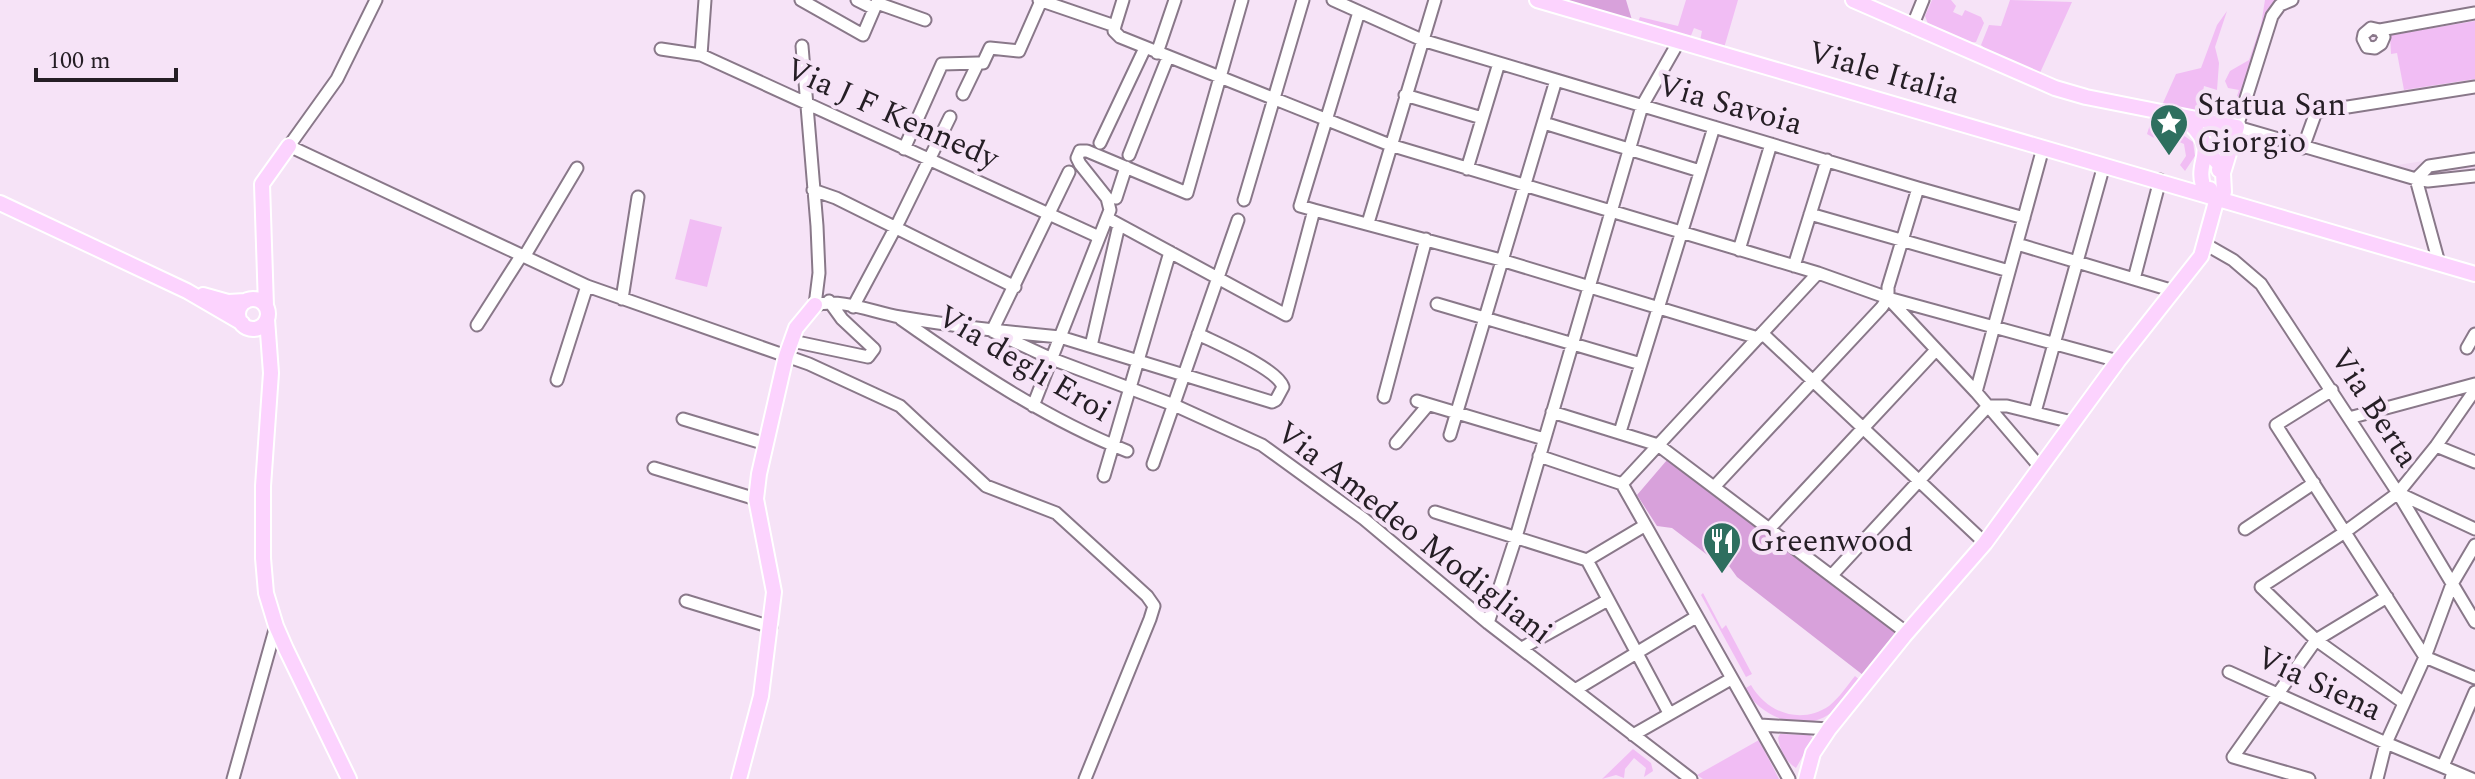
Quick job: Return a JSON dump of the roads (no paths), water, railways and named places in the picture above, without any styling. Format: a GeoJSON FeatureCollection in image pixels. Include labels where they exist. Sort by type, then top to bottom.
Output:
{"type":"FeatureCollection","features":[{"type":"Feature","properties":{"kind":"main road","name":"Viale Italia"},"geometry":{"type":"LineString","coordinates":[[1537,0],[2475,274]]}},
{"type":"Feature","properties":{"kind":"main road"},"geometry":{"type":"LineString","coordinates":[[1853,0],[2055,88],[2237,127],[2222,178],[2224,192],[2212,196]]}},
{"type":"Feature","properties":{"kind":"main road"},"geometry":{"type":"LineString","coordinates":[[2181,116],[2197,131],[2208,152],[2219,164],[2225,165]]}},
{"type":"Feature","properties":{"kind":"main road"},"geometry":{"type":"LineString","coordinates":[[289,146],[262,184],[264,274],[271,360],[263,486],[266,593],[276,626],[349,779]]}},
{"type":"Feature","properties":{"kind":"main road"},"geometry":{"type":"LineString","coordinates":[[1806,779],[1813,753],[1829,729],[1985,543],[2072,422],[2201,256],[2212,196],[2201,180],[2201,168],[2208,152]]}},
{"type":"Feature","properties":{"kind":"main road"},"geometry":{"type":"LineString","coordinates":[[2167,182],[2188,180],[2201,168]]}},
{"type":"Feature","properties":{"kind":"main road"},"geometry":{"type":"LineString","coordinates":[[0,203],[187,291],[245,326],[263,343],[271,360]]}},
{"type":"Feature","properties":{"kind":"main road"},"geometry":{"type":"LineString","coordinates":[[245,326],[238,314],[261,286],[264,274]]}},
{"type":"Feature","properties":{"kind":"main road"},"geometry":{"type":"LineString","coordinates":[[187,291],[228,302],[259,300],[266,313]]}},
{"type":"Feature","properties":{"kind":"main road"},"geometry":{"type":"LineString","coordinates":[[739,779],[761,696],[774,592],[756,499],[786,356],[796,328],[822,303]]}},
{"type":"Feature","properties":{"kind":"main road"},"geometry":{"type":"LineString","coordinates":[[245,326],[258,328],[266,313]]}},
{"type":"Feature","properties":{"kind":"street"},"geometry":{"type":"LineString","coordinates":[[376,0],[337,79],[289,146],[587,286],[786,356],[900,406],[986,486],[1056,513],[1154,606],[1085,779]]}},
{"type":"Feature","properties":{"kind":"street"},"geometry":{"type":"LineString","coordinates":[[701,55],[705,0]]}},
{"type":"Feature","properties":{"kind":"street"},"geometry":{"type":"LineString","coordinates":[[801,0],[863,35],[876,4]]}},
{"type":"Feature","properties":{"kind":"street"},"geometry":{"type":"LineString","coordinates":[[857,0],[925,20]]}},
{"type":"Feature","properties":{"kind":"street"},"geometry":{"type":"LineString","coordinates":[[1123,0],[1114,31],[1120,37],[1390,145],[1818,273],[1888,298],[2118,361]]}},
{"type":"Feature","properties":{"kind":"street"},"geometry":{"type":"LineString","coordinates":[[1116,198],[1163,55],[1175,0]]}},
{"type":"Feature","properties":{"kind":"street"},"geometry":{"type":"LineString","coordinates":[[1033,406],[1110,210],[1107,198],[1077,158],[1080,151],[1127,161],[1187,193],[1242,0]]}},
{"type":"Feature","properties":{"kind":"street"},"geometry":{"type":"LineString","coordinates":[[1244,200],[1303,0]]}},
{"type":"Feature","properties":{"kind":"street","name":"Via Savoia"},"geometry":{"type":"LineString","coordinates":[[1333,0],[1422,40],[2024,218]]}},
{"type":"Feature","properties":{"kind":"street"},"geometry":{"type":"LineString","coordinates":[[1368,223],[1435,0]]}},
{"type":"Feature","properties":{"kind":"street"},"geometry":{"type":"LineString","coordinates":[[1912,27],[1923,0]]}},
{"type":"Feature","properties":{"kind":"street"},"geometry":{"type":"LineString","coordinates":[[904,149],[942,64],[983,63],[990,48],[1019,51],[1040,1],[1115,26]]}},
{"type":"Feature","properties":{"kind":"street"},"geometry":{"type":"LineString","coordinates":[[2284,2],[2272,16],[2237,127],[2416,179],[2428,181],[2475,176]]}},
{"type":"Feature","properties":{"kind":"street"},"geometry":{"type":"LineString","coordinates":[[1359,12],[1300,206],[1760,335],[1985,543]]}},
{"type":"Feature","properties":{"kind":"street"},"geometry":{"type":"LineString","coordinates":[[2380,30],[2475,13]]}},
{"type":"Feature","properties":{"kind":"street"},"geometry":{"type":"LineString","coordinates":[[1488,623],[1642,106],[1679,41]]}},
{"type":"Feature","properties":{"kind":"street"},"geometry":{"type":"LineString","coordinates":[[792,341],[868,357],[874,349],[822,303],[802,46]]}},
{"type":"Feature","properties":{"kind":"street"},"geometry":{"type":"LineString","coordinates":[[1100,143],[1145,48]]}},
{"type":"Feature","properties":{"kind":"street","name":"Via J F Kennedy"},"geometry":{"type":"LineString","coordinates":[[661,49],[701,55],[1099,237]]}},
{"type":"Feature","properties":{"kind":"street"},"geometry":{"type":"LineString","coordinates":[[963,94],[978,63]]}},
{"type":"Feature","properties":{"kind":"street"},"geometry":{"type":"LineString","coordinates":[[1467,169],[1499,63]]}},
{"type":"Feature","properties":{"kind":"street"},"geometry":{"type":"LineString","coordinates":[[1450,435],[1556,80]]}},
{"type":"Feature","properties":{"kind":"street"},"geometry":{"type":"LineString","coordinates":[[2303,148],[2316,112],[2475,87]]}},
{"type":"Feature","properties":{"kind":"street"},"geometry":{"type":"LineString","coordinates":[[1405,95],[1482,118]]}},
{"type":"Feature","properties":{"kind":"street"},"geometry":{"type":"LineString","coordinates":[[853,307],[950,117]]}},
{"type":"Feature","properties":{"kind":"street"},"geometry":{"type":"LineString","coordinates":[[1544,123],[1700,171]]}},
{"type":"Feature","properties":{"kind":"street"},"geometry":{"type":"LineString","coordinates":[[1620,432],[1714,127]]}},
{"type":"Feature","properties":{"kind":"street"},"geometry":{"type":"LineString","coordinates":[[1739,250],[1771,144]]}},
{"type":"Feature","properties":{"kind":"street"},"geometry":{"type":"LineString","coordinates":[[1976,392],[2043,148]]}},
{"type":"Feature","properties":{"kind":"street"},"geometry":{"type":"LineString","coordinates":[[2416,179],[2429,166],[2475,159]]}},
{"type":"Feature","properties":{"kind":"street"},"geometry":{"type":"LineString","coordinates":[[1794,266],[1827,160]]}},
{"type":"Feature","properties":{"kind":"street"},"geometry":{"type":"LineString","coordinates":[[2035,412],[2104,165]]}},
{"type":"Feature","properties":{"kind":"street"},"geometry":{"type":"LineString","coordinates":[[477,325],[577,168]]}},
{"type":"Feature","properties":{"kind":"street"},"geometry":{"type":"LineString","coordinates":[[992,331],[1069,172]]}},
{"type":"Feature","properties":{"kind":"street"},"geometry":{"type":"LineString","coordinates":[[2416,179],[2439,263]]}},
{"type":"Feature","properties":{"kind":"street"},"geometry":{"type":"LineString","coordinates":[[2134,279],[2167,182]]}},
{"type":"Feature","properties":{"kind":"street"},"geometry":{"type":"LineString","coordinates":[[1714,487],[1882,307],[1888,298],[1888,287],[1918,188]]}},
{"type":"Feature","properties":{"kind":"street"},"geometry":{"type":"LineString","coordinates":[[813,190],[836,198],[1015,287]]}},
{"type":"Feature","properties":{"kind":"street"},"geometry":{"type":"LineString","coordinates":[[622,299],[638,197]]}},
{"type":"Feature","properties":{"kind":"street"},"geometry":{"type":"LineString","coordinates":[[1107,218],[1286,315],[1314,210]]}},
{"type":"Feature","properties":{"kind":"street"},"geometry":{"type":"LineString","coordinates":[[1810,214],[2009,271]]}},
{"type":"Feature","properties":{"kind":"street"},"geometry":{"type":"LineString","coordinates":[[1153,464],[1238,220]]}},
{"type":"Feature","properties":{"kind":"street"},"geometry":{"type":"LineString","coordinates":[[1091,346],[1119,225]]}},
{"type":"Feature","properties":{"kind":"street"},"geometry":{"type":"LineString","coordinates":[[1384,397],[1426,239]]}},
{"type":"Feature","properties":{"kind":"street"},"geometry":{"type":"LineString","coordinates":[[2017,244],[2174,291]]}},
{"type":"Feature","properties":{"kind":"street","name":"Via Berta"},"geometry":{"type":"LineString","coordinates":[[2205,244],[2233,260],[2261,284],[2398,493],[2475,622]]}},
{"type":"Feature","properties":{"kind":"street"},"geometry":{"type":"LineString","coordinates":[[1104,476],[1170,252]]}},
{"type":"Feature","properties":{"kind":"street"},"geometry":{"type":"LineString","coordinates":[[1622,484],[1818,273]]}},
{"type":"Feature","properties":{"kind":"street"},"geometry":{"type":"LineString","coordinates":[[557,380],[587,286]]}},
{"type":"Feature","properties":{"kind":"street"},"geometry":{"type":"LineString","coordinates":[[1888,298],[1976,392],[2040,467]]}},
{"type":"Feature","properties":{"kind":"street"},"geometry":{"type":"LineString","coordinates":[[822,303],[992,331],[1060,337],[1272,402],[1276,400],[1283,387],[1281,381],[1198,334]]}},
{"type":"Feature","properties":{"kind":"street"},"geometry":{"type":"LineString","coordinates":[[1437,304],[1641,364]]}},
{"type":"Feature","properties":{"kind":"street","name":"Via degli Eroi"},"geometry":{"type":"LineString","coordinates":[[897,316],[1033,406],[1127,451]]}},
{"type":"Feature","properties":{"kind":"street","name":"Via Amedeo Modigliani"},"geometry":{"type":"LineString","coordinates":[[992,331],[1052,359],[1174,405],[1262,445],[1364,519],[1488,623],[1691,779]]}},
{"type":"Feature","properties":{"kind":"street"},"geometry":{"type":"LineString","coordinates":[[2467,348],[2475,334]]}},
{"type":"Feature","properties":{"kind":"street"},"geometry":{"type":"LineString","coordinates":[[1769,529],[1935,351]]}},
{"type":"Feature","properties":{"kind":"street"},"geometry":{"type":"LineString","coordinates":[[2349,418],[2475,387]]}},
{"type":"Feature","properties":{"kind":"street"},"geometry":{"type":"LineString","coordinates":[[2404,703],[2316,640],[2261,587],[2398,493],[2436,446],[2475,387]]}},
{"type":"Feature","properties":{"kind":"street"},"geometry":{"type":"LineString","coordinates":[[2332,390],[2276,425],[2425,657],[2475,678]]}},
{"type":"Feature","properties":{"kind":"street"},"geometry":{"type":"LineString","coordinates":[[1396,443],[1423,403],[1544,439]]}},
{"type":"Feature","properties":{"kind":"street"},"geometry":{"type":"LineString","coordinates":[[1832,575],[1988,406],[2007,406],[2072,422]]}},
{"type":"Feature","properties":{"kind":"street"},"geometry":{"type":"LineString","coordinates":[[1552,412],[1658,445],[1907,633]]}},
{"type":"Feature","properties":{"kind":"street"},"geometry":{"type":"LineString","coordinates":[[683,419],[766,444]]}},
{"type":"Feature","properties":{"kind":"street"},"geometry":{"type":"LineString","coordinates":[[2436,446],[2475,462]]}},
{"type":"Feature","properties":{"kind":"street"},"geometry":{"type":"LineString","coordinates":[[1539,456],[1622,484],[1789,779]]}},
{"type":"Feature","properties":{"kind":"street"},"geometry":{"type":"LineString","coordinates":[[654,468],[756,499]]}},
{"type":"Feature","properties":{"kind":"street"},"geometry":{"type":"LineString","coordinates":[[2245,529],[2314,483]]}},
{"type":"Feature","properties":{"kind":"street"},"geometry":{"type":"LineString","coordinates":[[2398,493],[2475,529]]}},
{"type":"Feature","properties":{"kind":"street"},"geometry":{"type":"LineString","coordinates":[[1435,512],[1587,560],[1669,713]]}},
{"type":"Feature","properties":{"kind":"street"},"geometry":{"type":"LineString","coordinates":[[1587,560],[1644,526]]}},
{"type":"Feature","properties":{"kind":"street"},"geometry":{"type":"LineString","coordinates":[[2377,779],[2386,743],[2425,657],[2452,584],[2475,545]]}},
{"type":"Feature","properties":{"kind":"street"},"geometry":{"type":"LineString","coordinates":[[2309,779],[2284,776],[2233,757],[2316,640],[2387,597]]}},
{"type":"Feature","properties":{"kind":"street"},"geometry":{"type":"LineString","coordinates":[[1522,648],[1608,600]]}},
{"type":"Feature","properties":{"kind":"street"},"geometry":{"type":"LineString","coordinates":[[686,601],[771,627]]}},
{"type":"Feature","properties":{"kind":"street"},"geometry":{"type":"LineString","coordinates":[[1575,690],[1696,617]]}},
{"type":"Feature","properties":{"kind":"street"},"geometry":{"type":"LineString","coordinates":[[233,779],[276,626]]}},
{"type":"Feature","properties":{"kind":"street","name":"Via Siena"},"geometry":{"type":"LineString","coordinates":[[2229,672],[2449,772],[2472,779]]}},
{"type":"Feature","properties":{"kind":"street"},"geometry":{"type":"LineString","coordinates":[[1633,735],[1731,679]]}},
{"type":"Feature","properties":{"kind":"street"},"geometry":{"type":"LineString","coordinates":[[2449,772],[2475,692]]}},
{"type":"Feature","properties":{"kind":"street"},"geometry":{"type":"LineString","coordinates":[[1760,725],[1829,729]]}},
{"type":"Feature","properties":{"kind":"place","name":"Statua San Giorgio"},"geometry":{"type":"Point","coordinates":[2169,157]}},
{"type":"Feature","properties":{"kind":"place","name":"Greenwood"},"geometry":{"type":"Point","coordinates":[1722,575]}}]}
